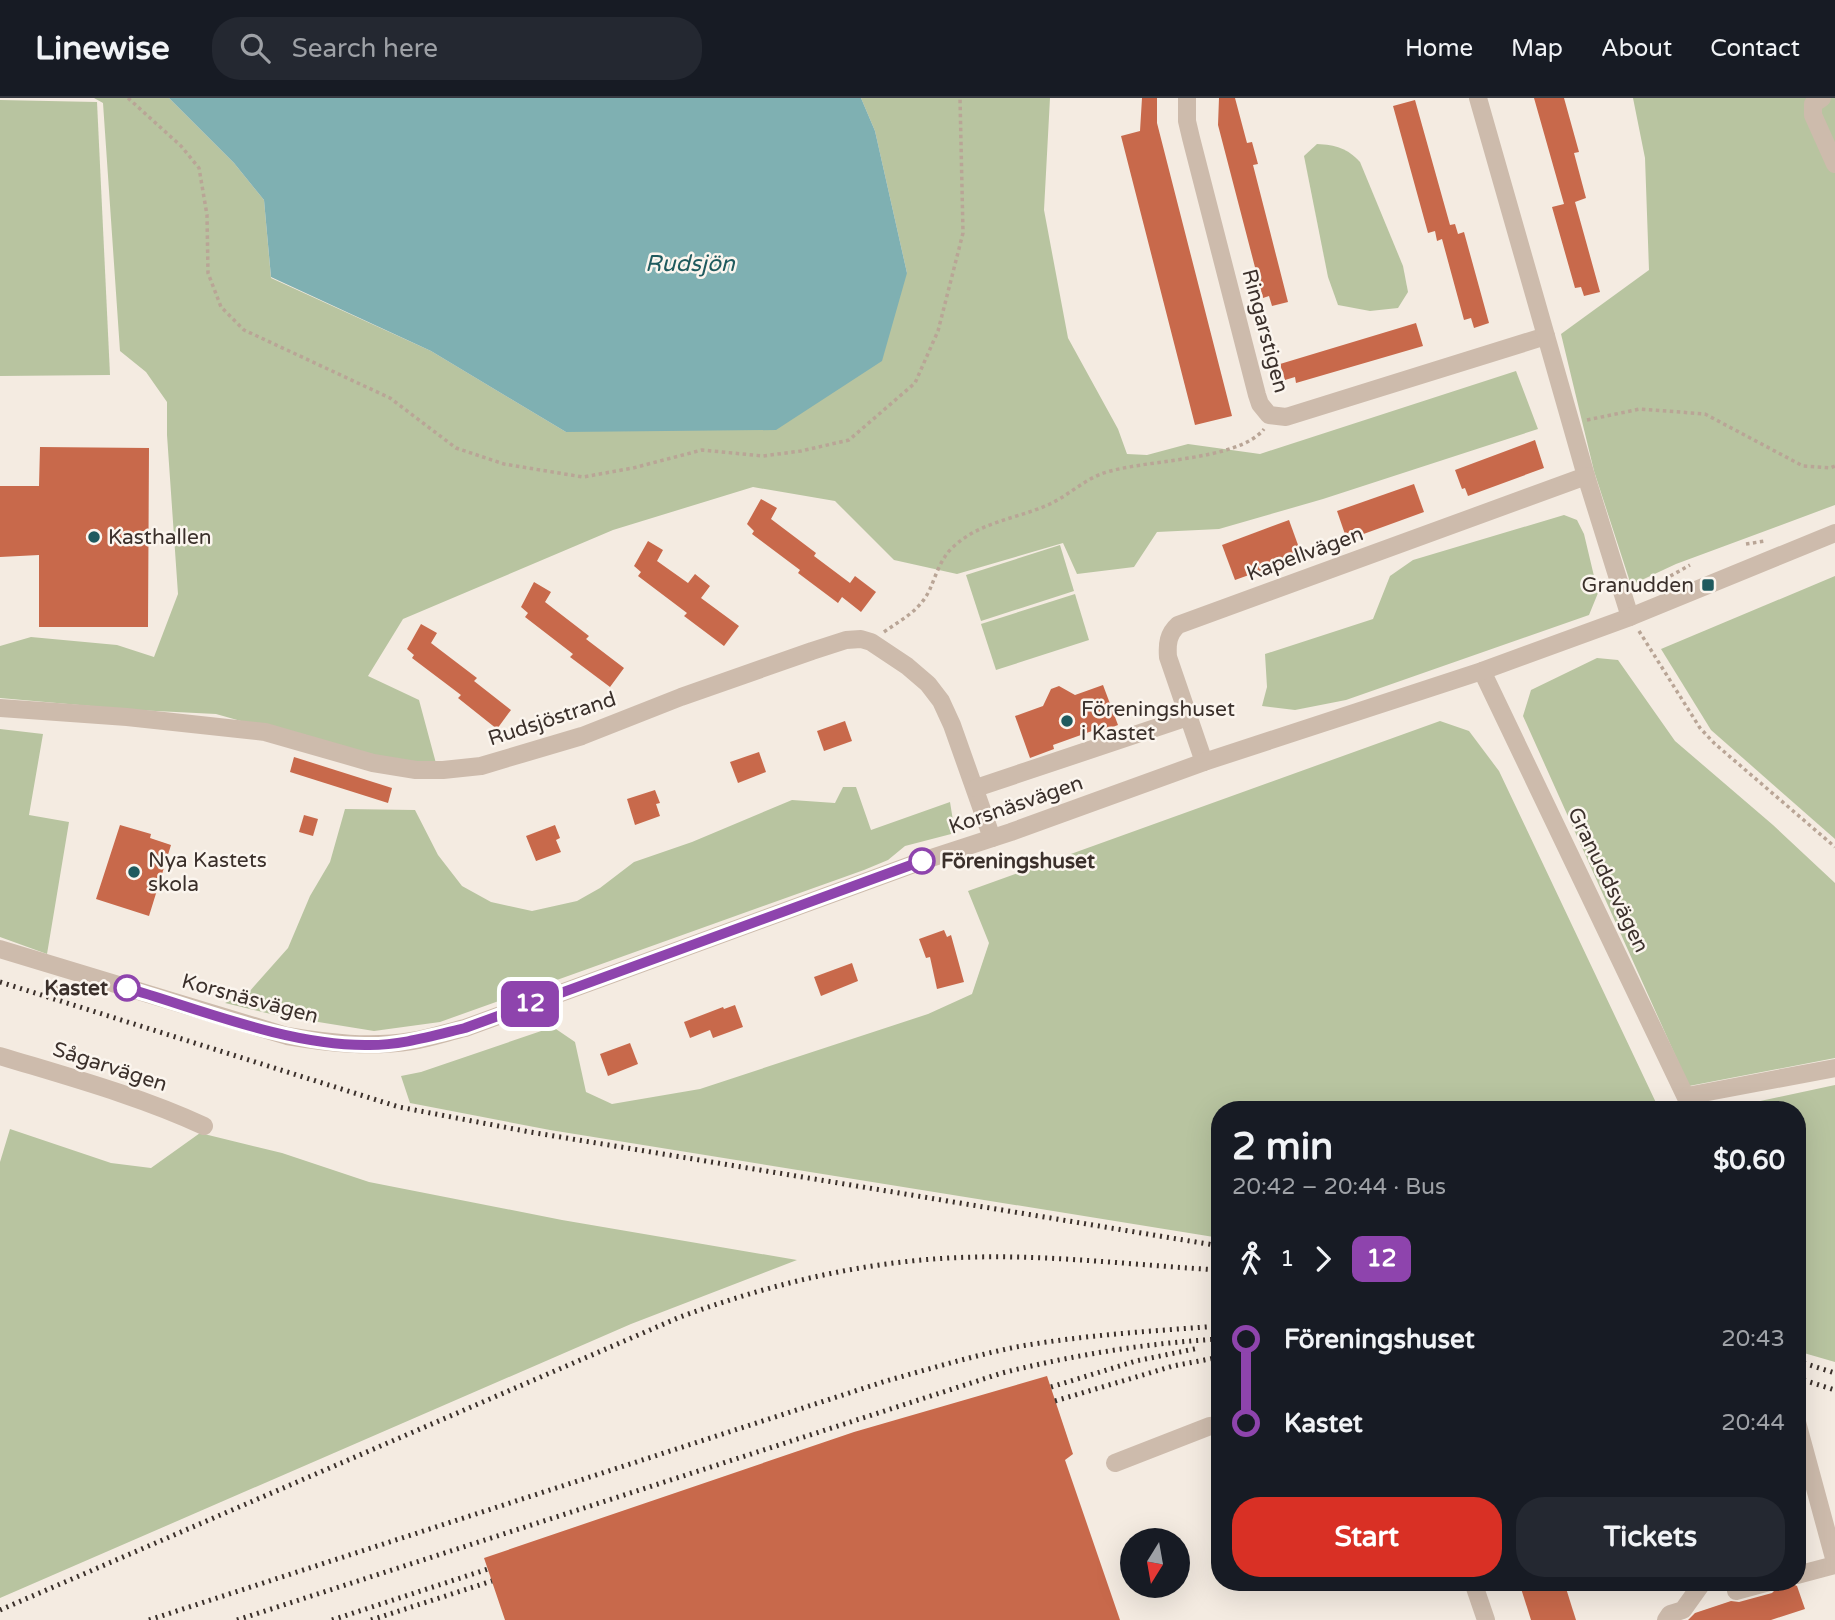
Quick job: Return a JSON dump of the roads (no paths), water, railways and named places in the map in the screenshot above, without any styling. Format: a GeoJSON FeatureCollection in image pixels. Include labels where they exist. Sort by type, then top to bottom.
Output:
{"type":"FeatureCollection","features":[{"type":"Feature","properties":{"kind":"street","name":"Ringarstigen"},"geometry":{"type":"LineString","coordinates":[[1187,98],[1187,121],[1191,138],[1257,395],[1263,409],[1274,416],[1286,417],[1546,336]]}},
{"type":"Feature","properties":{"kind":"street"},"geometry":{"type":"LineString","coordinates":[[1478,98],[1586,476],[1630,617]]}},
{"type":"Feature","properties":{"kind":"street"},"geometry":{"type":"LineString","coordinates":[[1822,98],[1813,104],[1813,115],[1835,164]]}},
{"type":"Feature","properties":{"kind":"street","name":"Kapellvägen"},"geometry":{"type":"LineString","coordinates":[[1204,762],[1168,657],[1169,639],[1178,625],[1586,476]]}},
{"type":"Feature","properties":{"kind":"street","name":"Korsnäsvägen"},"geometry":{"type":"LineString","coordinates":[[0,948],[287,1036],[321,1042],[367,1045],[413,1041],[465,1028],[922,861],[1204,762],[1482,671],[1630,617],[1835,533]]}},
{"type":"Feature","properties":{"kind":"street","name":"Rudsjöstrand"},"geometry":{"type":"LineString","coordinates":[[0,708],[127,717],[265,732],[373,764],[416,770],[443,770],[481,766],[582,736],[681,697],[838,642],[854,639],[871,642],[928,684],[941,701],[976,788]]}},
{"type":"Feature","properties":{"kind":"street","name":"Granuddsvägen"},"geometry":{"type":"LineString","coordinates":[[1482,671],[1688,1101]]}},
{"type":"Feature","properties":{"kind":"street"},"geometry":{"type":"LineString","coordinates":[[992,838],[976,788],[1188,717]]}},
{"type":"Feature","properties":{"kind":"street","name":"Sågarvägen"},"geometry":{"type":"LineString","coordinates":[[0,1056],[138,1099],[204,1126]]}},
{"type":"Feature","properties":{"kind":"street"},"geometry":{"type":"LineString","coordinates":[[1697,1101],[1835,1068]]}},
{"type":"Feature","properties":{"kind":"street"},"geometry":{"type":"LineString","coordinates":[[1115,1463],[1211,1426]]}},
{"type":"Feature","properties":{"kind":"street"},"geometry":{"type":"LineString","coordinates":[[1806,1467],[1835,1564],[1806,1572]]}},
{"type":"Feature","properties":{"kind":"street"},"geometry":{"type":"LineString","coordinates":[[1475,1591],[1486,1620]]}},
{"type":"Feature","properties":{"kind":"street"},"geometry":{"type":"LineString","coordinates":[[1666,1620],[1670,1614],[1683,1610],[1697,1591]]}},
{"type":"Feature","properties":{"kind":"water","name":"Rudsjön"},"geometry":{"type":"Polygon","coordinates":[[[169,98],[861,98],[875,131],[907,273],[882,361],[776,430],[566,432],[431,351],[271,277],[264,200],[234,163],[169,98]]]}},
{"type":"Feature","properties":{"kind":"railway"},"geometry":{"type":"LineString","coordinates":[[0,982],[399,1107],[530,1132],[1211,1245]]}},
{"type":"Feature","properties":{"kind":"railway"},"geometry":{"type":"LineString","coordinates":[[0,1610],[680,1317],[746,1295],[846,1270],[949,1258],[1051,1258],[1211,1269]]}},
{"type":"Feature","properties":{"kind":"railway"},"geometry":{"type":"LineString","coordinates":[[149,1620],[886,1381],[983,1354],[1067,1339],[1211,1327]]}},
{"type":"Feature","properties":{"kind":"railway"},"geometry":{"type":"LineString","coordinates":[[237,1620],[1002,1373],[1110,1351],[1211,1340]]}},
{"type":"Feature","properties":{"kind":"railway"},"geometry":{"type":"LineString","coordinates":[[1051,1387],[1136,1361],[1199,1348]]}},
{"type":"Feature","properties":{"kind":"railway"},"geometry":{"type":"LineString","coordinates":[[1055,1401],[1173,1366],[1211,1359]]}},
{"type":"Feature","properties":{"kind":"railway"},"geometry":{"type":"LineString","coordinates":[[1806,1364],[1835,1373]]}},
{"type":"Feature","properties":{"kind":"railway"},"geometry":{"type":"LineString","coordinates":[[1806,1381],[1835,1390]]}},
{"type":"Feature","properties":{"kind":"railway"},"geometry":{"type":"LineString","coordinates":[[332,1620],[488,1569]]}},
{"type":"Feature","properties":{"kind":"railway"},"geometry":{"type":"LineString","coordinates":[[371,1620],[492,1581]]}},
{"type":"Feature","properties":{"kind":"place","name":"Kasthallen"},"geometry":{"type":"Point","coordinates":[94,537]}},
{"type":"Feature","properties":{"kind":"place","name":"Granudden"},"geometry":{"type":"Point","coordinates":[1708,585]}},
{"type":"Feature","properties":{"kind":"place","name":"Föreningshuset i Kastet"},"geometry":{"type":"Point","coordinates":[1067,721]}},
{"type":"Feature","properties":{"kind":"place","name":"Föreningshuset"},"geometry":{"type":"Point","coordinates":[922,861]}},
{"type":"Feature","properties":{"kind":"place","name":"Nya Kastets skola"},"geometry":{"type":"Point","coordinates":[134,872]}},
{"type":"Feature","properties":{"kind":"place","name":"Kastet"},"geometry":{"type":"Point","coordinates":[127,988]}}]}
